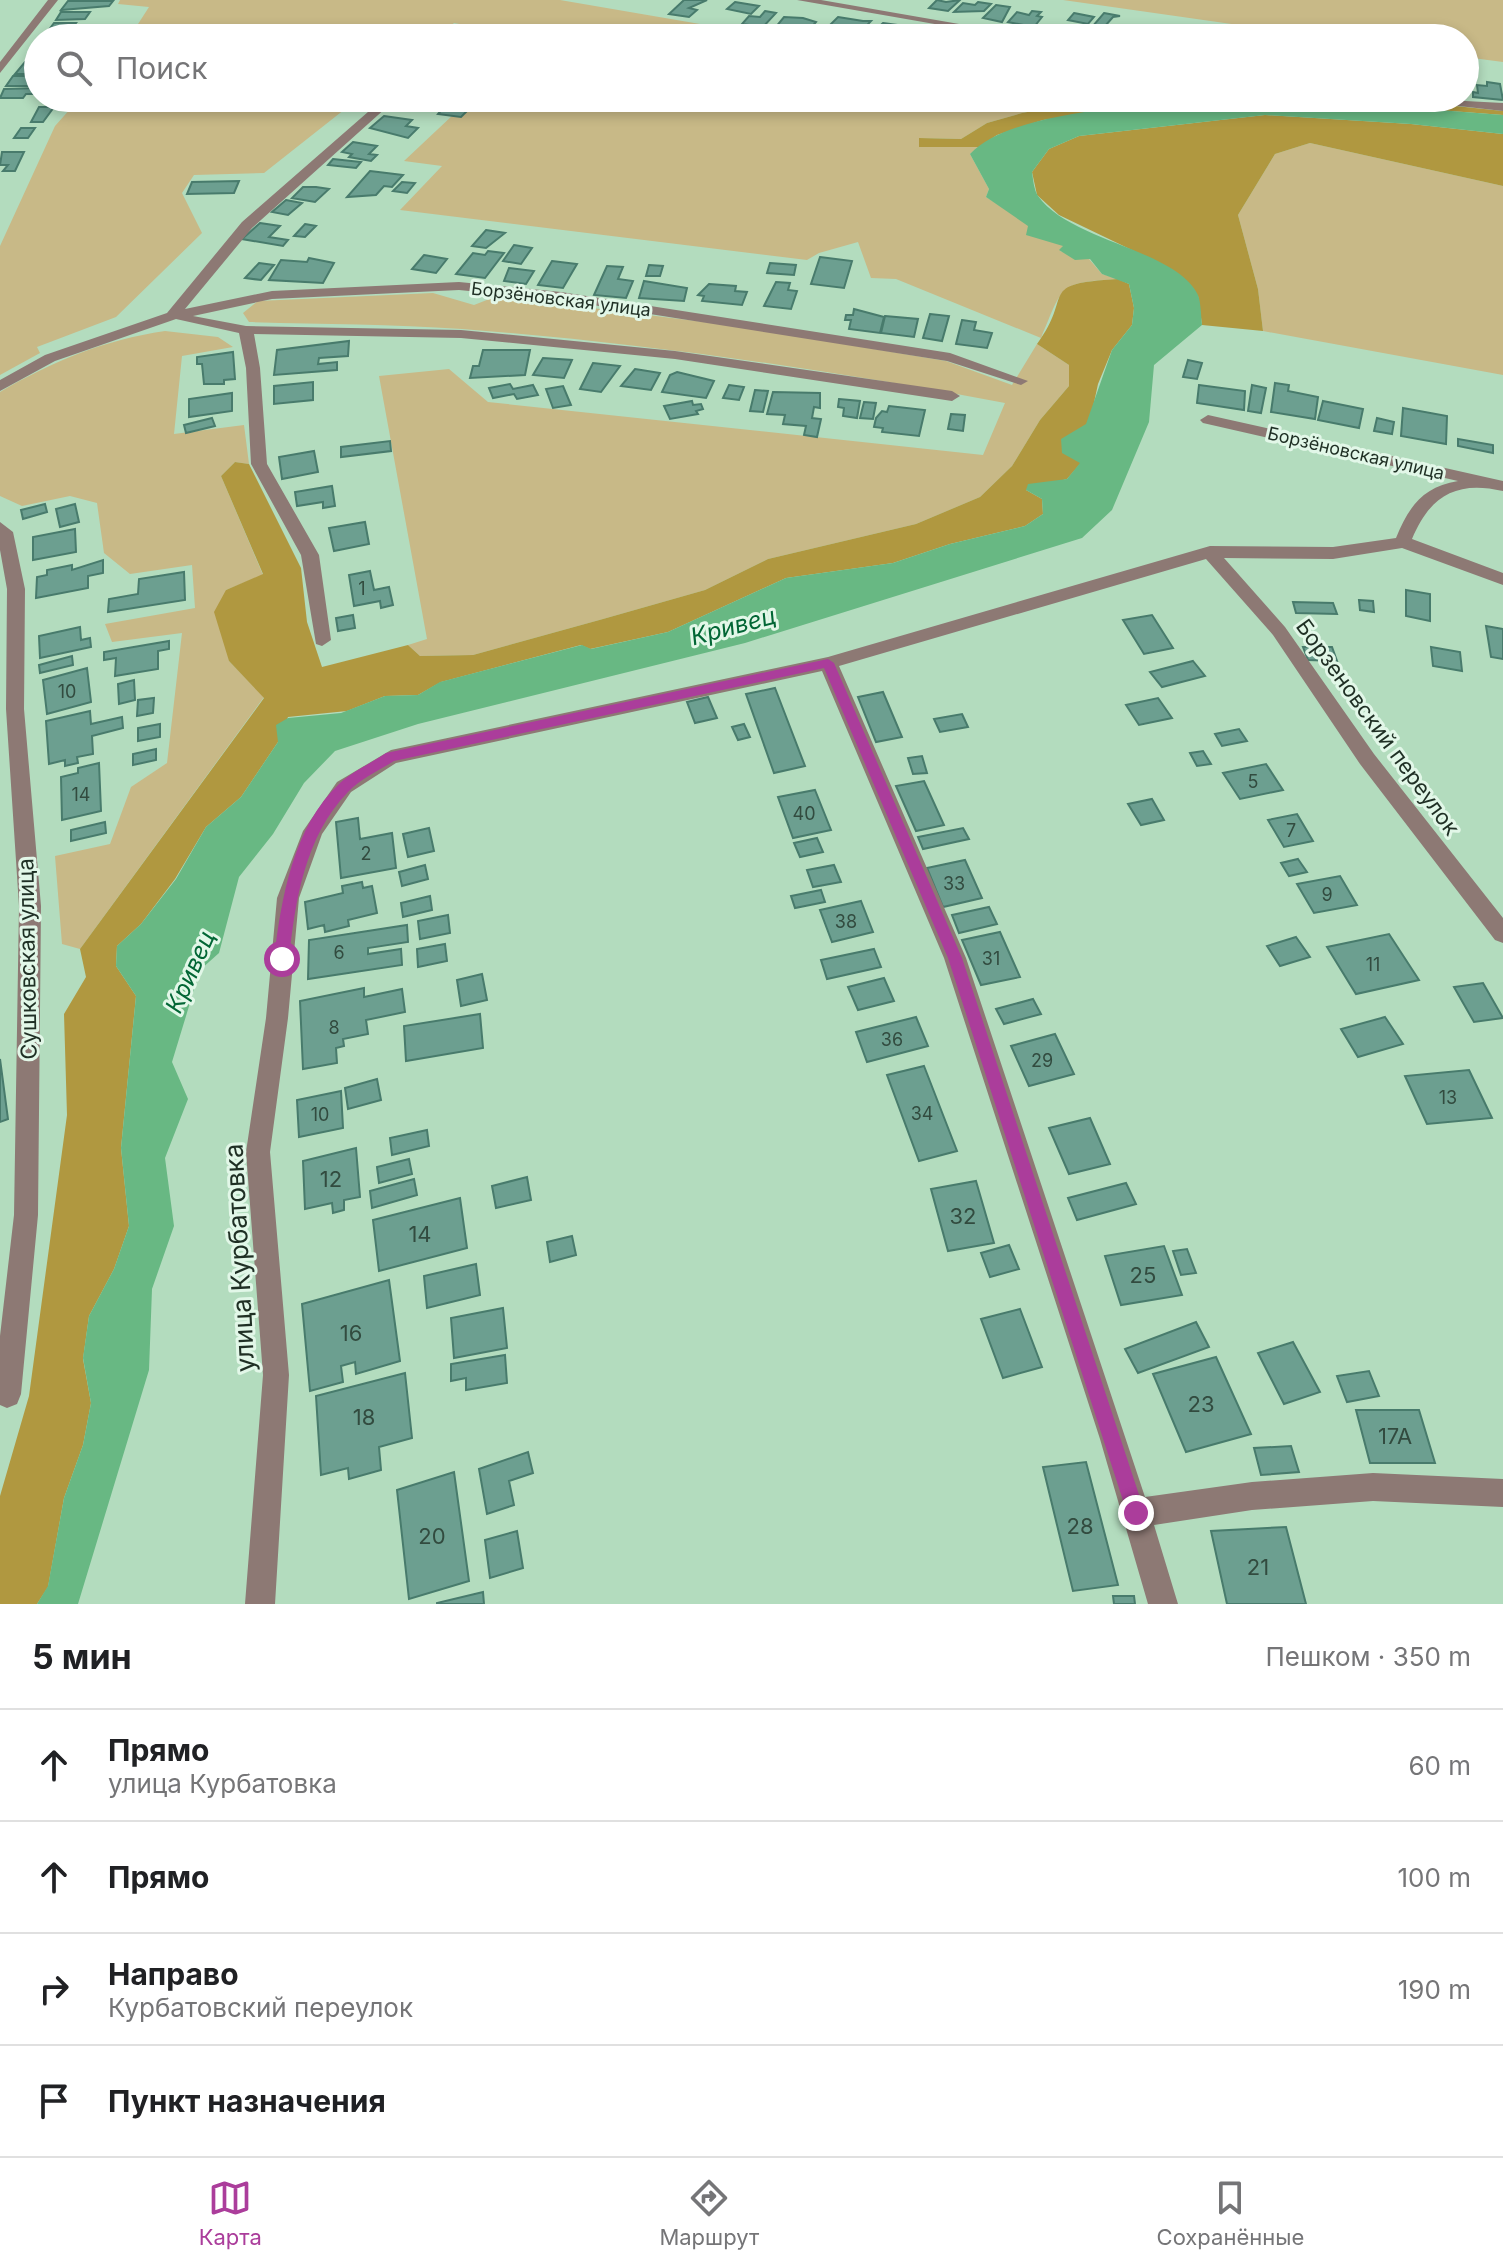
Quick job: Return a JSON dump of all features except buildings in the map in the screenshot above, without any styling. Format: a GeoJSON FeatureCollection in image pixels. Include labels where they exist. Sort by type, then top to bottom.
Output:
{"type":"FeatureCollection","features":[{"type":"Feature","properties":{"kind":"street"},"geometry":{"type":"LineString","coordinates":[[35,24],[53,0]]}},
{"type":"Feature","properties":{"kind":"street"},"geometry":{"type":"LineString","coordinates":[[802,0],[949,24]]}},
{"type":"Feature","properties":{"kind":"street"},"geometry":{"type":"LineString","coordinates":[[0,70],[24,38]]}},
{"type":"Feature","properties":{"kind":"street"},"geometry":{"type":"LineString","coordinates":[[1479,105],[1503,107]]}},
{"type":"Feature","properties":{"kind":"street"},"geometry":{"type":"LineString","coordinates":[[0,386],[50,358],[172,316],[247,225],[375,112]]}},
{"type":"Feature","properties":{"kind":"street","name":"Борзёновская улица"},"geometry":{"type":"LineString","coordinates":[[172,316],[272,295],[459,286],[622,305],[950,357],[1021,381]]}},
{"type":"Feature","properties":{"kind":"street","name":"Борзёновская улица"},"geometry":{"type":"LineString","coordinates":[[172,316],[246,330],[477,335],[675,355],[952,396]]}},
{"type":"Feature","properties":{"kind":"street"},"geometry":{"type":"LineString","coordinates":[[246,330],[253,368],[259,464],[310,555],[322,640]]}},
{"type":"Feature","properties":{"kind":"street","name":"Борзёновская улица"},"geometry":{"type":"LineString","coordinates":[[1208,420],[1495,484]]}},
{"type":"Feature","properties":{"kind":"street"},"geometry":{"type":"LineString","coordinates":[[1403,542],[1410,521],[1429,493],[1456,485],[1495,484]]}},
{"type":"Feature","properties":{"kind":"street","name":"Сушковская улица"},"geometry":{"type":"LineString","coordinates":[[0,527],[5,532],[16,589],[15,709],[30,906],[26,1215],[7,1394]]}},
{"type":"Feature","properties":{"kind":"street"},"geometry":{"type":"LineString","coordinates":[[1163,1604],[955,958],[828,663],[1210,552],[1333,553],[1403,542],[1503,579]]}},
{"type":"Feature","properties":{"kind":"street","name":"Борзеновский переулок"},"geometry":{"type":"LineString","coordinates":[[1210,552],[1279,631],[1367,759],[1503,934]]}},
{"type":"Feature","properties":{"kind":"street","name":"улица Курбатовка"},"geometry":{"type":"LineString","coordinates":[[260,1604],[276,1375],[258,1152],[277,1018],[288,898],[313,831],[344,787],[391,757],[828,663]]}},
{"type":"Feature","properties":{"kind":"street"},"geometry":{"type":"LineString","coordinates":[[1136,1513],[1252,1496],[1373,1487],[1503,1493]]}},
{"type":"Feature","properties":{"kind":"shaded area"},"geometry":{"type":"Polygon","coordinates":[[[120,0],[560,0],[700,24],[138,24],[149,7],[118,4],[120,0]]]}},
{"type":"Feature","properties":{"kind":"shaded area"},"geometry":{"type":"Polygon","coordinates":[[[1063,0],[1503,0],[1503,62],[1479,59],[1479,24],[1232,24],[1063,0]]]}},
{"type":"Feature","properties":{"kind":"shaded area"},"geometry":{"type":"Polygon","coordinates":[[[1479,108],[1503,111],[1503,115],[1464,112],[1479,112],[1479,108]]]}},
{"type":"Feature","properties":{"kind":"shaded area"},"geometry":{"type":"Polygon","coordinates":[[[68,112],[341,112],[264,173],[194,175],[182,193],[202,233],[116,317],[37,347],[40,353],[0,375],[0,246],[55,126],[68,112]]]}},
{"type":"Feature","properties":{"kind":"shaded area"},"geometry":{"type":"Polygon","coordinates":[[[456,112],[1027,112],[987,123],[961,139],[919,138],[920,147],[979,147],[970,154],[989,189],[986,197],[1064,246],[1060,251],[1089,259],[1102,274],[1118,279],[1084,282],[1066,290],[1054,307],[1041,338],[896,279],[871,278],[858,242],[819,253],[807,260],[400,210],[442,166],[404,161],[456,112]]]}},
{"type":"Feature","properties":{"kind":"shaded area"},"geometry":{"type":"Polygon","coordinates":[[[1096,112],[1043,120],[997,135],[979,147],[919,147],[919,138],[961,139],[987,123],[1022,113],[1096,112]]]}},
{"type":"Feature","properties":{"kind":"shaded area"},"geometry":{"type":"Polygon","coordinates":[[[1265,115],[1411,124],[1503,134],[1503,186],[1310,143],[1275,154],[1238,215],[1258,289],[1263,331],[1202,325],[1198,296],[1163,265],[1059,215],[1037,195],[1032,172],[1049,149],[1079,136],[1265,115]]]}},
{"type":"Feature","properties":{"kind":"shaded area"},"geometry":{"type":"Polygon","coordinates":[[[1310,143],[1503,186],[1503,375],[1263,331],[1258,289],[1238,215],[1275,154],[1310,143]]]}},
{"type":"Feature","properties":{"kind":"shaded area"},"geometry":{"type":"Polygon","coordinates":[[[1118,279],[1129,284],[1134,308],[1132,325],[1112,350],[1098,384],[1081,463],[1067,479],[1026,490],[1042,499],[1043,514],[1025,526],[950,544],[893,563],[786,578],[668,632],[590,649],[581,645],[441,682],[418,695],[385,696],[347,711],[288,717],[278,742],[241,797],[206,827],[175,879],[141,924],[117,946],[116,966],[136,996],[121,1148],[129,1226],[114,1269],[89,1316],[83,1359],[91,1403],[83,1445],[64,1498],[48,1587],[37,1604],[0,1604],[0,1496],[29,1396],[67,1115],[64,1014],[86,977],[80,949],[264,698],[229,661],[214,612],[226,590],[263,574],[221,476],[235,462],[249,464],[301,568],[307,622],[322,667],[408,645],[420,656],[473,655],[705,590],[768,559],[916,524],[980,497],[1012,466],[1040,420],[1069,386],[1069,365],[1037,344],[1048,327],[1061,295],[1076,284],[1118,279]]]}},
{"type":"Feature","properties":{"kind":"shaded area"},"geometry":{"type":"Polygon","coordinates":[[[433,293],[474,305],[497,296],[736,326],[946,361],[1012,385],[1037,344],[1069,365],[1069,386],[1040,420],[1012,466],[980,497],[916,524],[768,559],[705,590],[473,655],[420,656],[408,645],[427,639],[379,376],[449,369],[488,402],[983,455],[1005,403],[803,368],[667,350],[462,329],[249,322],[243,313],[258,301],[433,293]]]}},
{"type":"Feature","properties":{"kind":"shaded area"},"geometry":{"type":"Polygon","coordinates":[[[165,331],[218,337],[233,347],[182,356],[174,434],[244,425],[249,464],[235,462],[221,476],[263,575],[226,590],[229,661],[264,697],[80,949],[62,944],[55,856],[110,844],[131,787],[167,763],[182,633],[112,642],[105,624],[195,608],[192,565],[130,574],[104,553],[97,503],[70,496],[22,506],[0,496],[0,392],[80,353],[165,331]]]}},
{"type":"Feature","properties":{"kind":"water","name":"Кривец"},"geometry":{"type":"Polygon","coordinates":[[[1464,112],[1503,115],[1503,134],[1411,124],[1265,115],[1079,136],[1049,149],[1032,172],[1038,196],[1053,212],[1168,267],[1186,279],[1198,295],[1201,310],[1202,325],[1154,365],[1149,422],[1112,510],[1082,538],[745,643],[418,724],[335,751],[304,783],[273,834],[239,877],[219,953],[200,970],[172,1062],[188,1099],[165,1158],[174,1226],[152,1289],[149,1370],[78,1604],[37,1604],[48,1586],[64,1498],[83,1445],[91,1403],[83,1358],[89,1316],[114,1269],[129,1226],[121,1148],[136,996],[116,966],[117,946],[141,924],[176,879],[206,827],[241,797],[278,742],[276,725],[288,718],[341,713],[385,696],[418,695],[440,682],[582,645],[591,649],[668,632],[786,578],[893,563],[950,544],[1025,526],[1043,514],[1042,499],[1026,490],[1028,484],[1067,479],[1080,463],[1062,453],[1061,439],[1086,424],[1112,350],[1132,325],[1134,308],[1129,284],[1102,274],[1090,259],[1075,260],[1059,250],[1063,246],[1026,235],[1028,226],[986,197],[989,189],[970,154],[989,140],[1013,129],[1073,114],[1464,112]]]}},
{"type":"Feature","properties":{"kind":"route"},"geometry":{"type":"LineString","coordinates":[[282,959],[288,898],[313,831],[344,787],[391,757],[828,663],[955,958],[1136,1513]]}}]}
